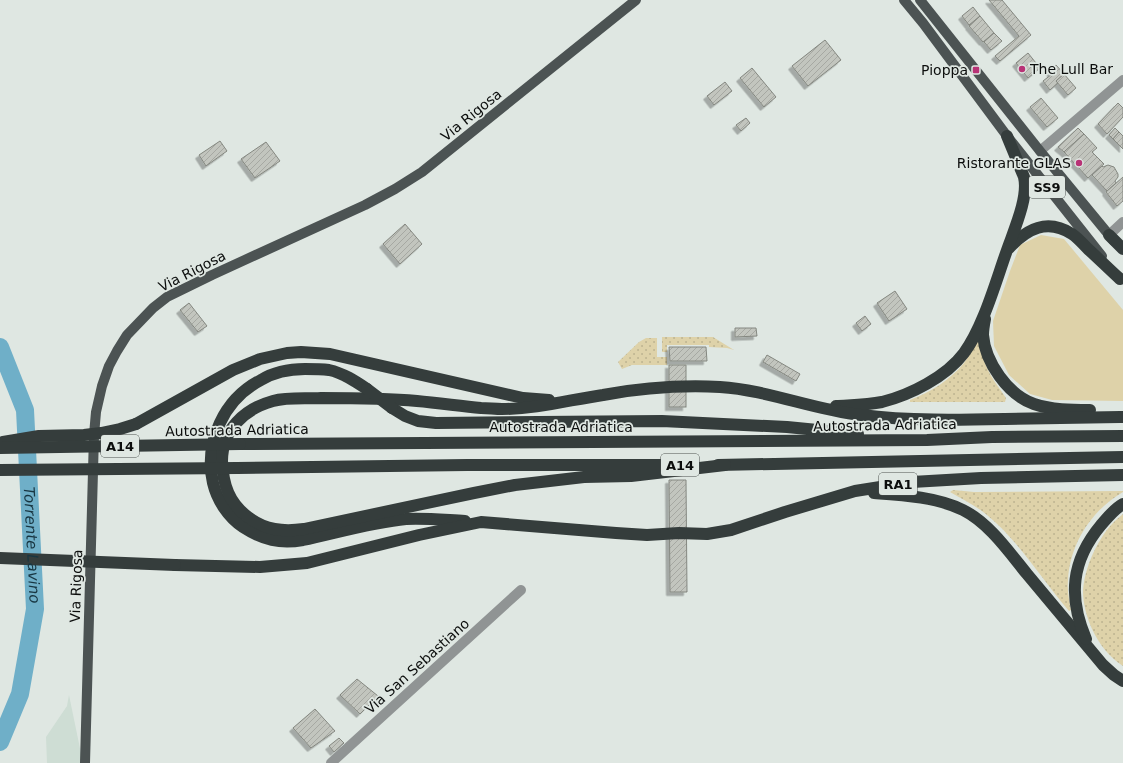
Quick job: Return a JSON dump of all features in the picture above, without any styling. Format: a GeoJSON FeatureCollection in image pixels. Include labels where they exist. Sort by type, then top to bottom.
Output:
{"type":"FeatureCollection","features":[{"type":"Feature","properties":{"kind":"highway"},"geometry":{"type":"LineString","coordinates":[[815,406],[856,405],[883,401],[903,395],[926,384],[955,364],[964,354],[986,310],[1021,210],[1024,196],[1025,183],[1022,170],[1007,136]]}},
{"type":"Feature","properties":{"kind":"highway"},"geometry":{"type":"LineString","coordinates":[[1007,251],[1019,238],[1036,228],[1045,226],[1058,227],[1073,235],[1122,281]]}},
{"type":"Feature","properties":{"kind":"highway"},"geometry":{"type":"LineString","coordinates":[[1109,235],[1123,249]]}},
{"type":"Feature","properties":{"kind":"highway"},"geometry":{"type":"LineString","coordinates":[[986,310],[984,335],[990,359],[995,370],[1012,390],[1023,398],[1044,407],[1123,412]]}},
{"type":"Feature","properties":{"kind":"highway"},"geometry":{"type":"LineString","coordinates":[[0,442],[39,436],[84,435],[120,429],[136,424],[188,394],[246,364],[274,355],[287,353],[315,352],[342,356],[478,389],[523,398],[568,401]]}},
{"type":"Feature","properties":{"kind":"highway"},"geometry":{"type":"LineString","coordinates":[[481,522],[406,519],[291,542],[277,541],[262,537],[252,533],[238,524],[221,504],[215,493],[210,466],[214,437],[227,411],[237,398],[246,390],[261,380],[276,373],[288,370],[315,369],[329,370],[342,375],[367,389],[404,416],[418,422],[662,421],[787,427],[927,440]]}},
{"type":"Feature","properties":{"kind":"highway"},"geometry":{"type":"LineString","coordinates":[[725,465],[631,476],[584,477],[514,485],[474,492],[304,529],[280,530],[266,527],[255,522],[243,513],[234,503],[227,492],[222,459],[225,443],[230,430],[239,420],[249,412],[262,405],[274,401],[291,399],[354,398],[417,401],[501,410],[532,407],[632,390],[679,387],[720,388],[748,391],[857,415],[902,419],[946,420],[1123,417]]}},
{"type":"Feature","properties":{"kind":"highway","name":"Autostrada Adriatica"},"geometry":{"type":"LineString","coordinates":[[0,448],[240,444],[927,440],[992,437],[1123,436]]}},
{"type":"Feature","properties":{"kind":"highway","name":"A14"},"geometry":{"type":"LineString","coordinates":[[0,470],[459,465],[725,465],[1123,457]]}},
{"type":"Feature","properties":{"kind":"highway","name":"RA1"},"geometry":{"type":"LineString","coordinates":[[481,522],[647,535],[679,533],[707,534],[731,530],[855,491],[912,482],[980,478],[1123,475]]}},
{"type":"Feature","properties":{"kind":"highway"},"geometry":{"type":"LineString","coordinates":[[855,491],[911,496],[945,503],[964,510],[982,523],[1001,543],[1091,651],[1114,675],[1123,681]]}},
{"type":"Feature","properties":{"kind":"highway"},"geometry":{"type":"LineString","coordinates":[[1091,651],[1080,625],[1077,613],[1075,598],[1077,569],[1087,545],[1094,534],[1112,512],[1123,504]]}},
{"type":"Feature","properties":{"kind":"highway"},"geometry":{"type":"LineString","coordinates":[[0,558],[260,567],[307,563],[419,535],[481,522]]}},
{"type":"Feature","properties":{"kind":"main road","name":"Via Rigosa"},"geometry":{"type":"LineString","coordinates":[[85,763],[94,435],[102,386],[109,366],[127,335],[153,308],[167,298],[212,275],[365,205],[422,172],[636,0]]}},
{"type":"Feature","properties":{"kind":"main road","name":"SS9"},"geometry":{"type":"LineString","coordinates":[[904,0],[923,23],[1007,136],[1122,281]]}},
{"type":"Feature","properties":{"kind":"main road","name":"SS9"},"geometry":{"type":"LineString","coordinates":[[920,0],[1040,151],[1123,252]]}},
{"type":"Feature","properties":{"kind":"street"},"geometry":{"type":"LineString","coordinates":[[1040,151],[1123,80]]}},
{"type":"Feature","properties":{"kind":"street"},"geometry":{"type":"LineString","coordinates":[[1109,235],[1123,222]]}},
{"type":"Feature","properties":{"kind":"street","name":"Via San Sebastiano"},"geometry":{"type":"LineString","coordinates":[[331,763],[522,590]]}},
{"type":"Feature","properties":{"kind":"shaded area"},"geometry":{"type":"Polygon","coordinates":[[[1041,235],[1064,239],[1123,310],[1123,401],[1052,400],[1030,394],[1009,375],[994,346],[993,321],[1020,245],[1041,235]]]}},
{"type":"Feature","properties":{"kind":"shaded area"},"geometry":{"type":"Polygon","coordinates":[[[662,337],[713,337],[734,350],[709,347],[709,345],[667,345],[667,352],[662,352],[662,337]]]}},
{"type":"Feature","properties":{"kind":"shaded area"},"geometry":{"type":"Polygon","coordinates":[[[646,338],[657,338],[657,357],[667,357],[667,365],[632,365],[622,369],[618,362],[639,342],[646,338]]]}},
{"type":"Feature","properties":{"kind":"shaded area"},"geometry":{"type":"Polygon","coordinates":[[[978,338],[986,366],[1006,398],[1005,402],[910,402],[910,400],[933,389],[953,375],[966,360],[978,338]]]}},
{"type":"Feature","properties":{"kind":"shaded area"},"geometry":{"type":"Polygon","coordinates":[[[953,490],[974,492],[1123,492],[1102,508],[1085,529],[1078,541],[1073,553],[1068,580],[1071,610],[1069,611],[999,525],[982,511],[950,492],[953,490]]]}},
{"type":"Feature","properties":{"kind":"shaded area"},"geometry":{"type":"Polygon","coordinates":[[[1123,514],[1123,666],[1109,654],[1095,635],[1086,611],[1083,591],[1086,574],[1096,546],[1106,531],[1123,514]]]}},
{"type":"Feature","properties":{"kind":"shaded area"},"geometry":{"type":"Polygon","coordinates":[[[69,695],[83,763],[47,763],[46,737],[67,706],[69,695]]]}},
{"type":"Feature","properties":{"kind":"building"},"geometry":{"type":"Polygon","coordinates":[[[989,0],[1002,0],[1031,35],[1000,61],[995,56],[1019,36],[989,0]]]}},
{"type":"Feature","properties":{"kind":"building"},"geometry":{"type":"Polygon","coordinates":[[[973,7],[980,16],[969,25],[962,16],[973,7]]]}},
{"type":"Feature","properties":{"kind":"building"},"geometry":{"type":"Polygon","coordinates":[[[980,16],[994,33],[983,42],[969,26],[980,16]]]}},
{"type":"Feature","properties":{"kind":"building"},"geometry":{"type":"Polygon","coordinates":[[[994,33],[1002,41],[991,50],[984,42],[994,33]]]}},
{"type":"Feature","properties":{"kind":"building"},"geometry":{"type":"Polygon","coordinates":[[[825,40],[841,60],[808,86],[792,66],[825,40]]]}},
{"type":"Feature","properties":{"kind":"building"},"geometry":{"type":"Polygon","coordinates":[[[1028,53],[1040,68],[1028,78],[1016,63],[1028,53]]]}},
{"type":"Feature","properties":{"kind":"building"},"geometry":{"type":"Polygon","coordinates":[[[1056,65],[1064,74],[1056,81],[1058,83],[1050,90],[1043,81],[1052,74],[1049,71],[1056,65]]]}},
{"type":"Feature","properties":{"kind":"building"},"geometry":{"type":"Polygon","coordinates":[[[752,68],[776,97],[764,107],[740,78],[752,68]]]}},
{"type":"Feature","properties":{"kind":"building"},"geometry":{"type":"Polygon","coordinates":[[[1064,74],[1076,88],[1068,95],[1056,81],[1064,74]]]}},
{"type":"Feature","properties":{"kind":"building"},"geometry":{"type":"Polygon","coordinates":[[[725,82],[732,91],[714,105],[707,96],[725,82]]]}},
{"type":"Feature","properties":{"kind":"building"},"geometry":{"type":"Polygon","coordinates":[[[1041,98],[1058,118],[1047,127],[1030,107],[1041,98]]]}},
{"type":"Feature","properties":{"kind":"building"},"geometry":{"type":"Polygon","coordinates":[[[1118,103],[1123,108],[1123,117],[1107,134],[1098,124],[1118,103]]]}},
{"type":"Feature","properties":{"kind":"building"},"geometry":{"type":"Polygon","coordinates":[[[746,118],[750,123],[741,131],[736,125],[746,118]]]}},
{"type":"Feature","properties":{"kind":"building"},"geometry":{"type":"Polygon","coordinates":[[[1078,128],[1084,134],[1064,152],[1058,147],[1078,128]]]}},
{"type":"Feature","properties":{"kind":"building"},"geometry":{"type":"Polygon","coordinates":[[[1115,128],[1119,132],[1113,139],[1109,135],[1115,128]]]}},
{"type":"Feature","properties":{"kind":"building"},"geometry":{"type":"Polygon","coordinates":[[[1119,132],[1123,136],[1123,149],[1113,139],[1119,132]]]}},
{"type":"Feature","properties":{"kind":"building"},"geometry":{"type":"Polygon","coordinates":[[[1084,134],[1097,148],[1092,152],[1104,164],[1088,178],[1064,152],[1084,134]]]}},
{"type":"Feature","properties":{"kind":"building"},"geometry":{"type":"Polygon","coordinates":[[[220,141],[227,151],[206,166],[199,155],[220,141]]]}},
{"type":"Feature","properties":{"kind":"building"},"geometry":{"type":"Polygon","coordinates":[[[266,142],[280,161],[255,178],[241,159],[266,142]]]}},
{"type":"Feature","properties":{"kind":"building"},"geometry":{"type":"Polygon","coordinates":[[[1108,165],[1114,167],[1118,177],[1115,181],[1116,183],[1107,191],[1092,175],[1102,166],[1108,165]]]}},
{"type":"Feature","properties":{"kind":"building"},"geometry":{"type":"Polygon","coordinates":[[[1123,177],[1123,201],[1117,206],[1106,192],[1123,177]]]}},
{"type":"Feature","properties":{"kind":"building"},"geometry":{"type":"Polygon","coordinates":[[[405,224],[422,244],[400,264],[383,244],[405,224]]]}},
{"type":"Feature","properties":{"kind":"building"},"geometry":{"type":"Polygon","coordinates":[[[895,291],[907,309],[889,321],[877,303],[895,291]]]}},
{"type":"Feature","properties":{"kind":"building"},"geometry":{"type":"Polygon","coordinates":[[[189,303],[207,326],[198,332],[180,310],[189,303]]]}},
{"type":"Feature","properties":{"kind":"building"},"geometry":{"type":"Polygon","coordinates":[[[865,316],[871,324],[862,331],[856,323],[865,316]]]}},
{"type":"Feature","properties":{"kind":"building"},"geometry":{"type":"Polygon","coordinates":[[[735,328],[756,328],[757,336],[735,337],[735,328]]]}},
{"type":"Feature","properties":{"kind":"building"},"geometry":{"type":"Polygon","coordinates":[[[669,347],[706,347],[707,361],[670,361],[669,347]]]}},
{"type":"Feature","properties":{"kind":"building"},"geometry":{"type":"Polygon","coordinates":[[[767,355],[800,374],[796,381],[763,362],[767,355]]]}},
{"type":"Feature","properties":{"kind":"building"},"geometry":{"type":"Polygon","coordinates":[[[669,365],[686,365],[686,407],[669,407],[669,365]]]}},
{"type":"Feature","properties":{"kind":"building"},"geometry":{"type":"Polygon","coordinates":[[[669,480],[686,480],[687,592],[670,592],[669,480]]]}},
{"type":"Feature","properties":{"kind":"building"},"geometry":{"type":"Polygon","coordinates":[[[357,679],[378,696],[360,714],[340,695],[357,679]]]}},
{"type":"Feature","properties":{"kind":"building"},"geometry":{"type":"Polygon","coordinates":[[[315,709],[335,731],[311,748],[293,728],[315,709]]]}},
{"type":"Feature","properties":{"kind":"building"},"geometry":{"type":"Polygon","coordinates":[[[339,738],[344,743],[334,752],[329,746],[339,738]]]}},
{"type":"Feature","properties":{"kind":"waterway","name":"Torrente Lavino"},"geometry":{"type":"LineString","coordinates":[[0,347],[25,410],[35,609],[20,694],[0,742]]}},
{"type":"Feature","properties":{"kind":"place","name":"The Lull Bar"},"geometry":{"type":"Point","coordinates":[1022,69]}},
{"type":"Feature","properties":{"kind":"place","name":"Pioppa"},"geometry":{"type":"Point","coordinates":[976,70]}},
{"type":"Feature","properties":{"kind":"place","name":"Ristorante GLAS"},"geometry":{"type":"Point","coordinates":[1079,163]}}]}
